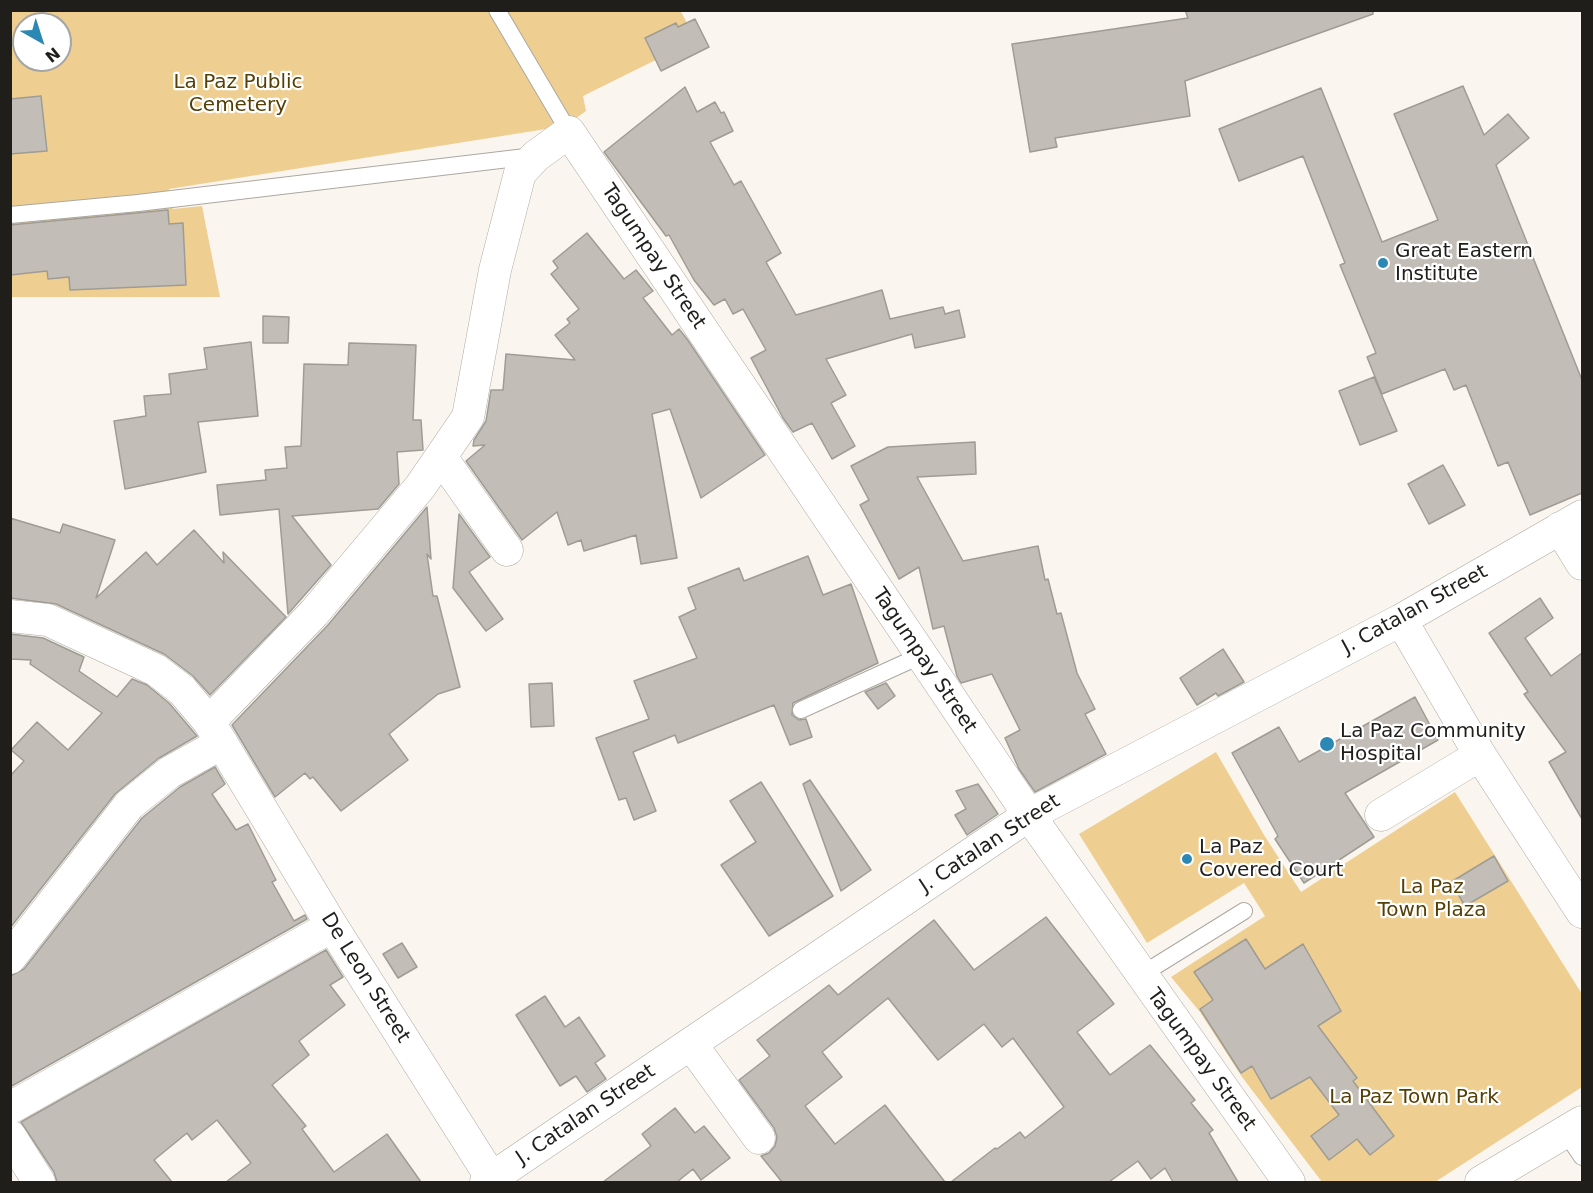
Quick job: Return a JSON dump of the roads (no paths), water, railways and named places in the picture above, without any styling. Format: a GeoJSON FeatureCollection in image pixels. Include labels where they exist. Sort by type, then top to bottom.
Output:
{"type":"FeatureCollection","features":[{"type":"Feature","properties":{"kind":"street"},"geometry":{"type":"LineString","coordinates":[[10,958],[129,805],[215,732],[420,487],[441,457],[468,417],[495,270],[520,173],[536,156],[569,132]]}},
{"type":"Feature","properties":{"kind":"street","name":"Tagumpay Street"},"geometry":{"type":"LineString","coordinates":[[569,132],[1029,815],[1289,1182]]}},
{"type":"Feature","properties":{"kind":"street"},"geometry":{"type":"LineString","coordinates":[[441,457],[507,550]]}},
{"type":"Feature","properties":{"kind":"street"},"geometry":{"type":"LineString","coordinates":[[1571,522],[1582,564]]}},
{"type":"Feature","properties":{"kind":"street","name":"J. Catalan Street"},"geometry":{"type":"LineString","coordinates":[[491,1181],[1029,815],[1401,620],[1571,522]]}},
{"type":"Feature","properties":{"kind":"street","name":"De Leon Street"},"geometry":{"type":"LineString","coordinates":[[10,616],[48,620],[156,670],[182,690],[215,732],[332,926],[491,1181]]}},
{"type":"Feature","properties":{"kind":"street"},"geometry":{"type":"LineString","coordinates":[[1401,620],[1480,755],[1582,912]]}},
{"type":"Feature","properties":{"kind":"street"},"geometry":{"type":"LineString","coordinates":[[1381,816],[1480,755]]}},
{"type":"Feature","properties":{"kind":"street"},"geometry":{"type":"LineString","coordinates":[[10,1108],[332,926]]}},
{"type":"Feature","properties":{"kind":"street"},"geometry":{"type":"LineString","coordinates":[[691,1044],[759,1138]]}},
{"type":"Feature","properties":{"kind":"street"},"geometry":{"type":"LineString","coordinates":[[10,1136],[39,1182]]}},
{"type":"Feature","properties":{"kind":"street"},"geometry":{"type":"LineString","coordinates":[[1481,1182],[1577,1137]]}},
{"type":"Feature","properties":{"kind":"lane"},"geometry":{"type":"LineString","coordinates":[[497,10],[569,132]]}},
{"type":"Feature","properties":{"kind":"lane"},"geometry":{"type":"LineString","coordinates":[[10,215],[138,204],[536,156]]}},
{"type":"Feature","properties":{"kind":"lane"},"geometry":{"type":"LineString","coordinates":[[801,710],[920,656]]}},
{"type":"Feature","properties":{"kind":"lane"},"geometry":{"type":"LineString","coordinates":[[1141,975],[1244,911]]}},
{"type":"Feature","properties":{"kind":"place","name":"Great Eastern Institute"},"geometry":{"type":"Point","coordinates":[1383,263]}},
{"type":"Feature","properties":{"kind":"place","name":"La Paz Community Hospital"},"geometry":{"type":"Point","coordinates":[1327,744]}},
{"type":"Feature","properties":{"kind":"place","name":"La Paz Covered Court"},"geometry":{"type":"Point","coordinates":[1187,859]}},
{"type":"Feature","properties":{"kind":"park label","name":"La Paz Public Cemetery"},"geometry":{"type":"Point","coordinates":[238,94]}},
{"type":"Feature","properties":{"kind":"park label","name":"La Paz Town Plaza"},"geometry":{"type":"Point","coordinates":[1432,900]}},
{"type":"Feature","properties":{"kind":"park label","name":"La Paz Town Park"},"geometry":{"type":"Point","coordinates":[1414,1098]}}]}
